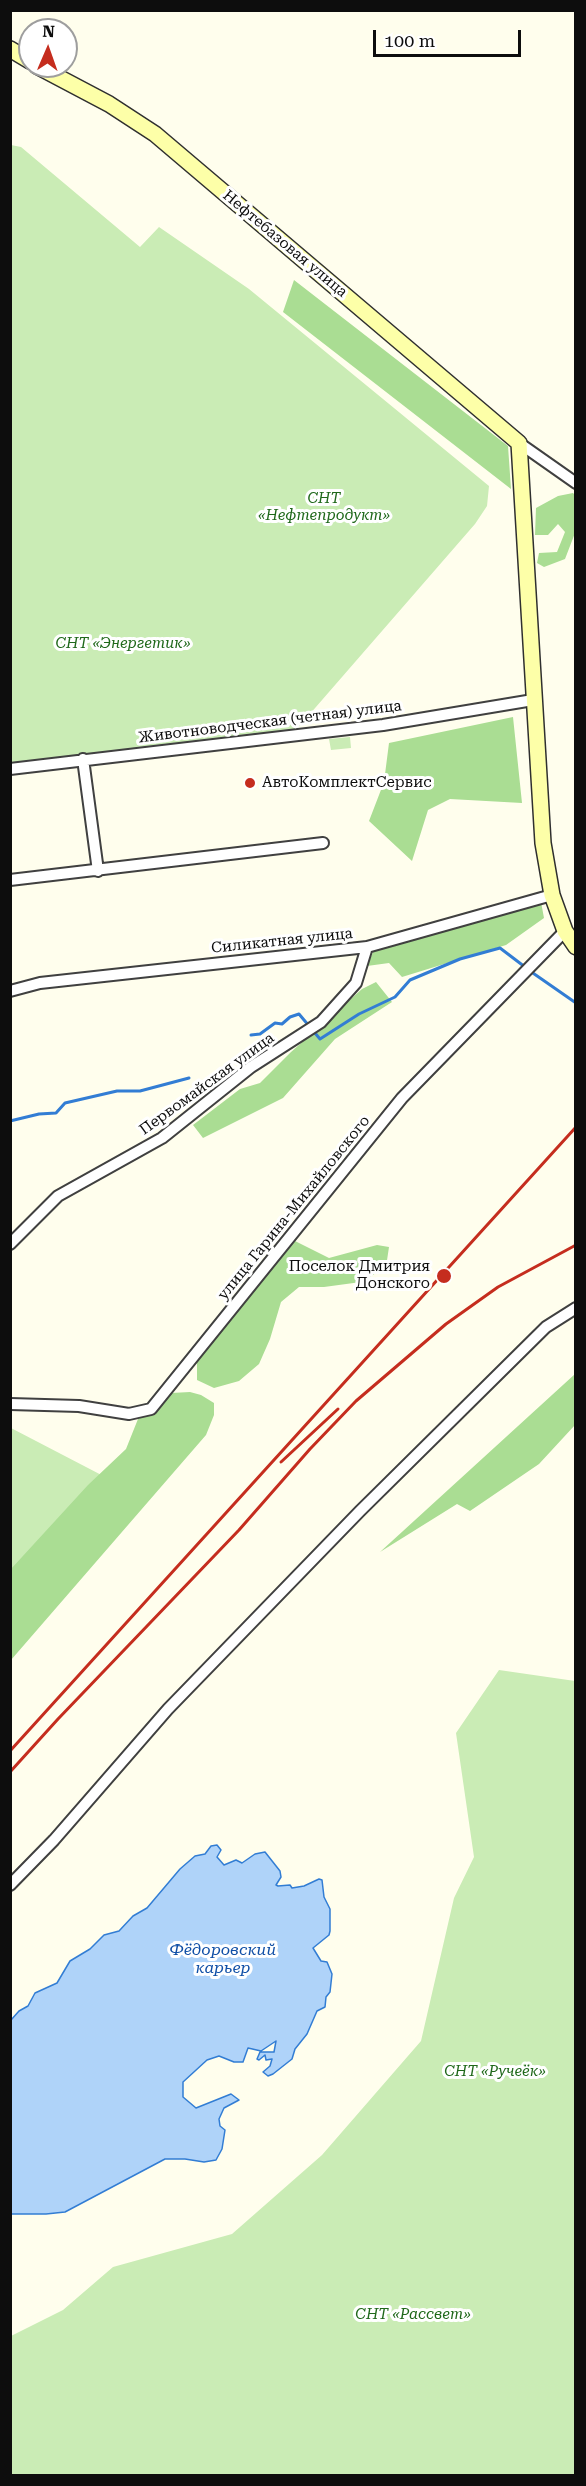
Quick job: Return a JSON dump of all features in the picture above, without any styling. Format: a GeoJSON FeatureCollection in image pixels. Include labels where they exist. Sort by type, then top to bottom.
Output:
{"type":"FeatureCollection","features":[{"type":"Feature","properties":{"kind":"street","name":"Нефтебазовая улица"},"geometry":{"type":"LineString","coordinates":[[60,78],[109,104],[155,134],[519,443]]}},
{"type":"Feature","properties":{"kind":"street"},"geometry":{"type":"LineString","coordinates":[[519,443],[576,483]]}},
{"type":"Feature","properties":{"kind":"street"},"geometry":{"type":"LineString","coordinates":[[519,443],[543,843],[552,895],[565,931],[576,947]]}},
{"type":"Feature","properties":{"kind":"street","name":"Животноводческая (четная) улица"},"geometry":{"type":"LineString","coordinates":[[10,769],[383,725],[533,700]]}},
{"type":"Feature","properties":{"kind":"street"},"geometry":{"type":"LineString","coordinates":[[83,759],[98,871]]}},
{"type":"Feature","properties":{"kind":"street"},"geometry":{"type":"LineString","coordinates":[[10,880],[323,843]]}},
{"type":"Feature","properties":{"kind":"street","name":"Силикатная улица"},"geometry":{"type":"LineString","coordinates":[[10,991],[40,983],[368,947],[552,895]]}},
{"type":"Feature","properties":{"kind":"street","name":"улица Гарина-Михайловского"},"geometry":{"type":"LineString","coordinates":[[10,1404],[79,1406],[129,1414],[151,1409],[402,1098],[565,931]]}},
{"type":"Feature","properties":{"kind":"street","name":"Первомайская улица"},"geometry":{"type":"LineString","coordinates":[[10,1244],[58,1196],[162,1138],[251,1067],[321,1022],[356,983],[368,947]]}},
{"type":"Feature","properties":{"kind":"street"},"geometry":{"type":"LineString","coordinates":[[10,1884],[54,1840],[168,1710],[360,1511],[546,1327],[576,1308]]}},
{"type":"Feature","properties":{"kind":"green space"},"geometry":{"type":"Polygon","coordinates":[[[11,145],[21,147],[140,247],[159,227],[249,289],[489,486],[487,506],[475,524],[289,738],[11,771],[11,145]]]}},
{"type":"Feature","properties":{"kind":"green space"},"geometry":{"type":"Polygon","coordinates":[[[294,280],[508,446],[511,489],[283,312],[294,280]]]}},
{"type":"Feature","properties":{"kind":"green space"},"geometry":{"type":"Polygon","coordinates":[[[573,493],[575,495],[575,533],[565,559],[544,567],[537,563],[539,553],[557,552],[565,532],[558,524],[548,535],[535,535],[536,508],[558,496],[573,493]]]}},
{"type":"Feature","properties":{"kind":"green space"},"geometry":{"type":"Polygon","coordinates":[[[513,717],[522,803],[450,799],[428,810],[412,861],[369,821],[384,782],[389,743],[513,717]]]}},
{"type":"Feature","properties":{"kind":"green space"},"geometry":{"type":"Polygon","coordinates":[[[350,737],[351,748],[331,750],[329,739],[350,737]]]}},
{"type":"Feature","properties":{"kind":"green space"},"geometry":{"type":"Polygon","coordinates":[[[541,902],[544,918],[506,945],[402,977],[389,963],[367,966],[374,950],[541,902]]]}},
{"type":"Feature","properties":{"kind":"green space"},"geometry":{"type":"Polygon","coordinates":[[[376,982],[392,1002],[335,1039],[283,1098],[203,1138],[193,1125],[240,1089],[260,1083],[362,989],[376,982]]]}},
{"type":"Feature","properties":{"kind":"green space"},"geometry":{"type":"Polygon","coordinates":[[[295,1241],[329,1258],[377,1245],[389,1247],[386,1267],[361,1282],[324,1287],[299,1287],[281,1302],[270,1339],[259,1364],[239,1381],[214,1388],[197,1380],[197,1361],[295,1241]]]}},
{"type":"Feature","properties":{"kind":"green space"},"geometry":{"type":"Polygon","coordinates":[[[575,1374],[575,1425],[539,1464],[470,1511],[457,1504],[380,1552],[575,1374]]]}},
{"type":"Feature","properties":{"kind":"green space"},"geometry":{"type":"Polygon","coordinates":[[[190,1392],[201,1395],[214,1403],[214,1415],[206,1435],[11,1660],[11,1569],[88,1485],[126,1449],[138,1419],[158,1410],[171,1393],[190,1392]]]}},
{"type":"Feature","properties":{"kind":"green space"},"geometry":{"type":"Polygon","coordinates":[[[11,1428],[136,1493],[11,1639],[11,1428]]]}},
{"type":"Feature","properties":{"kind":"green space","name":"СНТ «Рассвет»"},"geometry":{"type":"Polygon","coordinates":[[[499,1670],[575,1681],[575,2475],[11,2475],[11,2336],[63,2310],[113,2267],[232,2234],[322,2155],[421,2041],[454,1898],[474,1857],[456,1733],[499,1670]]]}},
{"type":"Feature","properties":{"kind":"water","name":"Фёдоровский карьер"},"geometry":{"type":"Polygon","coordinates":[[[217,1845],[221,1850],[217,1857],[224,1865],[236,1860],[242,1863],[255,1854],[265,1852],[280,1871],[281,1877],[276,1885],[278,1886],[290,1885],[292,1888],[322,1880],[324,1897],[330,1909],[330,1931],[329,1935],[313,1948],[321,1961],[327,1962],[332,1974],[325,2007],[317,2011],[307,2034],[295,2049],[292,2059],[273,2074],[268,2076],[263,2072],[270,2066],[272,2059],[266,2060],[265,2055],[257,2059],[260,2052],[274,2052],[276,2041],[261,2051],[248,2048],[243,2062],[234,2062],[219,2056],[207,2060],[183,2082],[183,2097],[196,2108],[231,2094],[239,2100],[224,2108],[219,2119],[220,2126],[225,2130],[222,2149],[216,2160],[204,2162],[165,2159],[65,2212],[11,2214],[11,2020],[19,2011],[28,2006],[35,1993],[57,1983],[70,1961],[90,1949],[104,1935],[119,1931],[133,1916],[147,1908],[180,1869],[195,1856],[205,1854],[211,1846],[217,1845]]]}},
{"type":"Feature","properties":{"kind":"waterway"},"geometry":{"type":"LineString","coordinates":[[251,1035],[260,1034],[275,1023],[282,1024],[290,1017],[299,1014],[320,1039],[359,1014],[395,997],[410,980],[460,959],[500,948],[525,967]]}},
{"type":"Feature","properties":{"kind":"waterway"},"geometry":{"type":"LineString","coordinates":[[530,971],[576,1003]]}},
{"type":"Feature","properties":{"kind":"waterway"},"geometry":{"type":"LineString","coordinates":[[10,1121],[39,1114],[56,1113],[65,1103],[117,1091],[140,1091],[189,1078]]}},
{"type":"Feature","properties":{"kind":"railway"},"geometry":{"type":"LineString","coordinates":[[10,1751],[576,1127]]}},
{"type":"Feature","properties":{"kind":"railway"},"geometry":{"type":"LineString","coordinates":[[10,1772],[239,1530],[310,1449],[356,1401],[446,1324],[498,1287],[576,1245]]}},
{"type":"Feature","properties":{"kind":"railway"},"geometry":{"type":"LineString","coordinates":[[281,1462],[338,1409]]}},
{"type":"Feature","properties":{"kind":"place","name":"АвтоКомплектСервис"},"geometry":{"type":"Point","coordinates":[250,783]}},
{"type":"Feature","properties":{"kind":"place","name":"Поселок Дмитрия Донского"},"geometry":{"type":"Point","coordinates":[444,1276]}},
{"type":"Feature","properties":{"kind":"park label","name":"СНТ «Нефтепродукт»"},"geometry":{"type":"Point","coordinates":[324,508]}},
{"type":"Feature","properties":{"kind":"park label","name":"СНТ «Энергетик»"},"geometry":{"type":"Point","coordinates":[123,644]}},
{"type":"Feature","properties":{"kind":"park label","name":"СНТ «Ручеёк»"},"geometry":{"type":"Point","coordinates":[495,2072]}}]}
